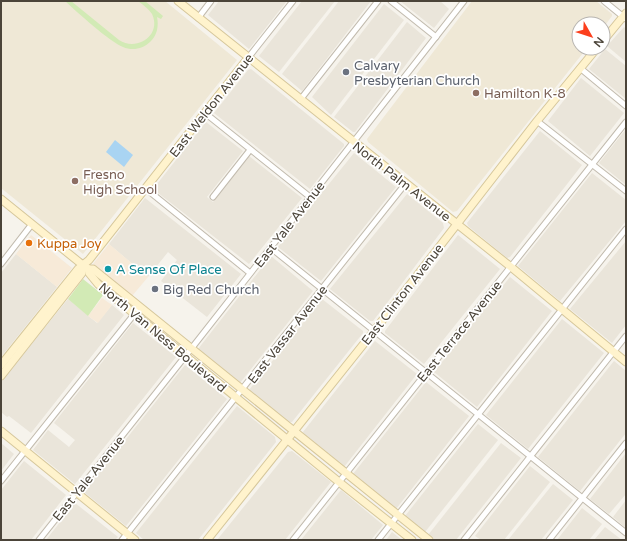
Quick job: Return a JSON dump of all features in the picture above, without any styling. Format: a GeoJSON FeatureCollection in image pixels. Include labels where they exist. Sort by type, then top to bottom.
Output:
{"type":"FeatureCollection","features":[{"type":"Feature","properties":{"kind":"main road","name":"North Palm Avenue"},"geometry":{"type":"LineString","coordinates":[[178,1],[300,100],[511,267],[626,362]]}},
{"type":"Feature","properties":{"kind":"main road"},"geometry":{"type":"LineString","coordinates":[[611,32],[625,16]]}},
{"type":"Feature","properties":{"kind":"main road","name":"East Clinton Avenue"},"geometry":{"type":"LineString","coordinates":[[207,540],[288,440],[537,121],[590,56]]}},
{"type":"Feature","properties":{"kind":"main road","name":"East Weldon Avenue"},"geometry":{"type":"LineString","coordinates":[[1,376],[4,365],[37,325],[78,269],[87,267],[145,188],[206,113],[248,58]]}},
{"type":"Feature","properties":{"kind":"main road"},"geometry":{"type":"LineString","coordinates":[[1,199],[87,267]]}},
{"type":"Feature","properties":{"kind":"main road","name":"North Van Ness Boulevard"},"geometry":{"type":"LineString","coordinates":[[87,267],[93,269],[428,540]]}},
{"type":"Feature","properties":{"kind":"main road","name":"North Van Ness Boulevard"},"geometry":{"type":"LineString","coordinates":[[87,267],[93,279],[236,398],[412,540]]}},
{"type":"Feature","properties":{"kind":"main road"},"geometry":{"type":"LineString","coordinates":[[1,430],[135,540]]}},
{"type":"Feature","properties":{"kind":"street"},"geometry":{"type":"LineString","coordinates":[[198,18],[211,1]]}},
{"type":"Feature","properties":{"kind":"street","name":"East Weldon Avenue"},"geometry":{"type":"LineString","coordinates":[[248,58],[293,1]]}},
{"type":"Feature","properties":{"kind":"street"},"geometry":{"type":"LineString","coordinates":[[300,100],[378,1]]}},
{"type":"Feature","properties":{"kind":"street"},"geometry":{"type":"LineString","coordinates":[[391,1],[436,37]]}},
{"type":"Feature","properties":{"kind":"street","name":"East Yale Avenue"},"geometry":{"type":"LineString","coordinates":[[39,540],[271,248],[464,1]]}},
{"type":"Feature","properties":{"kind":"street"},"geometry":{"type":"LineString","coordinates":[[604,1],[625,16]]}},
{"type":"Feature","properties":{"kind":"street"},"geometry":{"type":"LineString","coordinates":[[580,68],[626,106]]}},
{"type":"Feature","properties":{"kind":"street"},"geometry":{"type":"LineString","coordinates":[[206,113],[310,198]]}},
{"type":"Feature","properties":{"kind":"street"},"geometry":{"type":"LineString","coordinates":[[537,121],[626,191]]}},
{"type":"Feature","properties":{"kind":"street","name":"East Terrace Avenue"},"geometry":{"type":"LineString","coordinates":[[293,540],[626,122]]}},
{"type":"Feature","properties":{"kind":"street"},"geometry":{"type":"LineString","coordinates":[[212,197],[250,150]]}},
{"type":"Feature","properties":{"kind":"street","name":"East Vassar Avenue"},"geometry":{"type":"LineString","coordinates":[[122,540],[406,183]]}},
{"type":"Feature","properties":{"kind":"street"},"geometry":{"type":"LineString","coordinates":[[145,188],[250,273]]}},
{"type":"Feature","properties":{"kind":"street"},"geometry":{"type":"LineString","coordinates":[[1,264],[32,224]]}},
{"type":"Feature","properties":{"kind":"street"},"geometry":{"type":"LineString","coordinates":[[378,540],[626,229]]}},
{"type":"Feature","properties":{"kind":"street"},"geometry":{"type":"LineString","coordinates":[[271,248],[626,533]]}},
{"type":"Feature","properties":{"kind":"street"},"geometry":{"type":"LineString","coordinates":[[1,481],[140,307]]}},
{"type":"Feature","properties":{"kind":"street"},"geometry":{"type":"LineString","coordinates":[[464,540],[626,336]]}},
{"type":"Feature","properties":{"kind":"street"},"geometry":{"type":"LineString","coordinates":[[549,540],[626,443]]}},
{"type":"Feature","properties":{"kind":"shaded area","name":"Fresno High School"},"geometry":{"type":"Polygon","coordinates":[[[1,1],[165,1],[237,60],[83,254],[1,188],[1,1]]]}},
{"type":"Feature","properties":{"kind":"shaded area"},"geometry":{"type":"Polygon","coordinates":[[[219,1],[287,1],[249,49],[208,15],[219,1]]]}},
{"type":"Feature","properties":{"kind":"shaded area"},"geometry":{"type":"Polygon","coordinates":[[[302,1],[335,1],[279,72],[259,56],[302,1]]]}},
{"type":"Feature","properties":{"kind":"shaded area"},"geometry":{"type":"Polygon","coordinates":[[[339,1],[371,1],[302,91],[282,74],[339,1]]]}},
{"type":"Feature","properties":{"kind":"shaded area"},"geometry":{"type":"Polygon","coordinates":[[[400,1],[440,1],[449,9],[434,28],[400,1]]]}},
{"type":"Feature","properties":{"kind":"shaded area","name":"Hamilton K-8"},"geometry":{"type":"Polygon","coordinates":[[[472,1],[596,1],[612,14],[611,17],[611,16],[571,16],[571,56],[581,56],[457,211],[453,212],[368,142],[367,139],[472,1]]]}},
{"type":"Feature","properties":{"kind":"shaded area"},"geometry":{"type":"Polygon","coordinates":[[[384,4],[404,20],[331,115],[312,97],[384,4]]]}},
{"type":"Feature","properties":{"kind":"shaded area"},"geometry":{"type":"Polygon","coordinates":[[[407,22],[426,38],[355,132],[353,132],[334,117],[407,22]]]}},
{"type":"Feature","properties":{"kind":"shaded area"},"geometry":{"type":"Polygon","coordinates":[[[624,27],[626,29],[626,62],[611,49],[611,42],[624,27]]]}},
{"type":"Feature","properties":{"kind":"shaded area"},"geometry":{"type":"Polygon","coordinates":[[[611,54],[626,66],[626,99],[589,69],[599,56],[611,56],[611,54]]]}},
{"type":"Feature","properties":{"kind":"shaded area"},"geometry":{"type":"Polygon","coordinates":[[[251,69],[344,144],[344,146],[310,189],[214,113],[248,70],[251,69]]]}},
{"type":"Feature","properties":{"kind":"shaded area"},"geometry":{"type":"Polygon","coordinates":[[[581,78],[624,113],[590,156],[548,121],[581,78]]]}},
{"type":"Feature","properties":{"kind":"shaded area"},"geometry":{"type":"Polygon","coordinates":[[[206,122],[243,151],[207,197],[213,202],[249,156],[302,198],[249,264],[153,189],[206,122]]]}},
{"type":"Feature","properties":{"kind":"shaded area"},"geometry":{"type":"Polygon","coordinates":[[[626,129],[626,185],[599,163],[626,129]]]}},
{"type":"Feature","properties":{"kind":"shaded area"},"geometry":{"type":"Polygon","coordinates":[[[540,131],[582,165],[510,257],[507,258],[468,226],[467,223],[540,131]]]}},
{"type":"Feature","properties":{"kind":"shaded area"},"geometry":{"type":"Polygon","coordinates":[[[354,153],[396,187],[321,281],[278,247],[354,153]]]}},
{"type":"Feature","properties":{"kind":"shaded area"},"geometry":{"type":"Polygon","coordinates":[[[592,173],[626,200],[626,221],[560,301],[518,266],[592,173]]]}},
{"type":"Feature","properties":{"kind":"shaded area"},"geometry":{"type":"Polygon","coordinates":[[[407,194],[443,223],[444,228],[373,321],[370,321],[330,289],[407,194]]]}},
{"type":"Feature","properties":{"kind":"shaded area"},"geometry":{"type":"Polygon","coordinates":[[[145,198],[241,274],[207,317],[161,281],[177,260],[168,252],[148,277],[109,244],[145,198]]]}},
{"type":"Feature","properties":{"kind":"shaded area"},"geometry":{"type":"Polygon","coordinates":[[[31,235],[72,268],[57,287],[16,254],[31,235]]]}},
{"type":"Feature","properties":{"kind":"shaded area"},"geometry":{"type":"Polygon","coordinates":[[[458,235],[500,269],[424,364],[385,333],[385,331],[458,235]]]}},
{"type":"Feature","properties":{"kind":"shaded area"},"geometry":{"type":"Polygon","coordinates":[[[626,241],[626,325],[612,343],[570,309],[626,241]]]}},
{"type":"Feature","properties":{"kind":"shaded area"},"geometry":{"type":"Polygon","coordinates":[[[109,244],[148,277],[132,296],[93,264],[109,244]]]}},
{"type":"Feature","properties":{"kind":"shaded area"},"geometry":{"type":"Polygon","coordinates":[[[16,254],[57,287],[1,357],[1,273],[16,254]]]}},
{"type":"Feature","properties":{"kind":"shaded area"},"geometry":{"type":"Polygon","coordinates":[[[271,256],[313,291],[240,383],[198,349],[271,256]]]}},
{"type":"Feature","properties":{"kind":"shaded area"},"geometry":{"type":"Polygon","coordinates":[[[510,277],[552,311],[477,407],[434,372],[510,277]]]}},
{"type":"Feature","properties":{"kind":"shaded area"},"geometry":{"type":"Polygon","coordinates":[[[102,298],[112,305],[98,323],[88,316],[102,298]]]}},
{"type":"Feature","properties":{"kind":"shaded area"},"geometry":{"type":"Polygon","coordinates":[[[68,299],[97,323],[112,305],[124,315],[31,433],[9,416],[7,417],[1,412],[1,382],[68,299]]]}},
{"type":"Feature","properties":{"kind":"shaded area"},"geometry":{"type":"Polygon","coordinates":[[[322,299],[363,331],[363,333],[292,422],[288,422],[249,390],[322,299]]]}},
{"type":"Feature","properties":{"kind":"shaded area"},"geometry":{"type":"Polygon","coordinates":[[[562,319],[604,353],[528,449],[486,415],[562,319]]]}},
{"type":"Feature","properties":{"kind":"shaded area"},"geometry":{"type":"Polygon","coordinates":[[[133,323],[176,357],[75,484],[33,450],[48,430],[69,447],[75,440],[54,423],[133,323]]]}},
{"type":"Feature","properties":{"kind":"shaded area"},"geometry":{"type":"Polygon","coordinates":[[[375,341],[417,374],[344,467],[304,435],[303,432],[375,341]]]}},
{"type":"Feature","properties":{"kind":"shaded area"},"geometry":{"type":"Polygon","coordinates":[[[614,361],[626,371],[626,433],[580,491],[538,457],[614,361]]]}},
{"type":"Feature","properties":{"kind":"shaded area"},"geometry":{"type":"Polygon","coordinates":[[[185,365],[227,399],[126,526],[84,492],[185,365]]]}},
{"type":"Feature","properties":{"kind":"shaded area"},"geometry":{"type":"Polygon","coordinates":[[[426,382],[469,416],[396,509],[353,474],[426,382]]]}},
{"type":"Feature","properties":{"kind":"shaded area"},"geometry":{"type":"Polygon","coordinates":[[[237,406],[275,437],[276,442],[198,540],[144,540],[136,533],[237,406]]]}},
{"type":"Feature","properties":{"kind":"shaded area"},"geometry":{"type":"Polygon","coordinates":[[[478,424],[498,440],[425,532],[405,516],[478,424]]]}},
{"type":"Feature","properties":{"kind":"shaded area"},"geometry":{"type":"Polygon","coordinates":[[[1,443],[14,454],[1,471],[1,443]]]}},
{"type":"Feature","properties":{"kind":"shaded area"},"geometry":{"type":"Polygon","coordinates":[[[501,443],[521,458],[456,540],[434,540],[428,535],[501,443]]]}},
{"type":"Feature","properties":{"kind":"shaded area"},"geometry":{"type":"Polygon","coordinates":[[[292,451],[331,482],[285,540],[217,540],[288,452],[292,451]]]}},
{"type":"Feature","properties":{"kind":"shaded area"},"geometry":{"type":"Polygon","coordinates":[[[626,453],[626,494],[609,514],[590,499],[626,453]]]}},
{"type":"Feature","properties":{"kind":"shaded area"},"geometry":{"type":"Polygon","coordinates":[[[24,461],[66,495],[31,540],[2,540],[1,490],[24,461]]]}},
{"type":"Feature","properties":{"kind":"shaded area"},"geometry":{"type":"Polygon","coordinates":[[[530,466],[550,482],[504,540],[481,540],[475,536],[530,466]]]}},
{"type":"Feature","properties":{"kind":"shaded area"},"geometry":{"type":"Polygon","coordinates":[[[553,484],[573,500],[541,540],[508,540],[553,484]]]}},
{"type":"Feature","properties":{"kind":"shaded area"},"geometry":{"type":"Polygon","coordinates":[[[341,490],[383,525],[371,540],[301,540],[341,490]]]}},
{"type":"Feature","properties":{"kind":"shaded area"},"geometry":{"type":"Polygon","coordinates":[[[626,500],[626,528],[613,517],[626,500]]]}},
{"type":"Feature","properties":{"kind":"shaded area"},"geometry":{"type":"Polygon","coordinates":[[[75,503],[118,537],[115,540],[46,540],[75,503]]]}},
{"type":"Feature","properties":{"kind":"shaded area"},"geometry":{"type":"Polygon","coordinates":[[[582,508],[602,524],[589,540],[557,540],[582,508]]]}},
{"type":"Feature","properties":{"kind":"shaded area"},"geometry":{"type":"Polygon","coordinates":[[[605,527],[622,540],[594,540],[605,527]]]}},
{"type":"Feature","properties":{"kind":"shaded area"},"geometry":{"type":"Polygon","coordinates":[[[392,532],[402,540],[386,540],[392,532]]]}},
{"type":"Feature","properties":{"kind":"green space"},"geometry":{"type":"Polygon","coordinates":[[[65,1],[71,1],[119,40],[126,43],[140,43],[151,35],[154,29],[152,14],[138,1],[145,1],[163,16],[161,19],[157,17],[157,31],[150,42],[141,48],[130,49],[117,44],[110,39],[65,1]]]}},
{"type":"Feature","properties":{"kind":"green space"},"geometry":{"type":"Polygon","coordinates":[[[83,279],[103,295],[88,316],[68,299],[83,279]]]}},
{"type":"Feature","properties":{"kind":"water"},"geometry":{"type":"Polygon","coordinates":[[[115,140],[133,155],[124,167],[106,152],[115,140]]]}},
{"type":"Feature","properties":{"kind":"place","name":"Calvary Presbyterian Church"},"geometry":{"type":"Point","coordinates":[346,72]}},
{"type":"Feature","properties":{"kind":"place","name":"Hamilton K-8"},"geometry":{"type":"Point","coordinates":[476,93]}},
{"type":"Feature","properties":{"kind":"place","name":"Fresno High School"},"geometry":{"type":"Point","coordinates":[75,181]}},
{"type":"Feature","properties":{"kind":"place","name":"Kuppa Joy"},"geometry":{"type":"Point","coordinates":[29,243]}},
{"type":"Feature","properties":{"kind":"place","name":"A Sense Of Place"},"geometry":{"type":"Point","coordinates":[108,269]}},
{"type":"Feature","properties":{"kind":"place","name":"Big Red Church"},"geometry":{"type":"Point","coordinates":[155,289]}}]}
